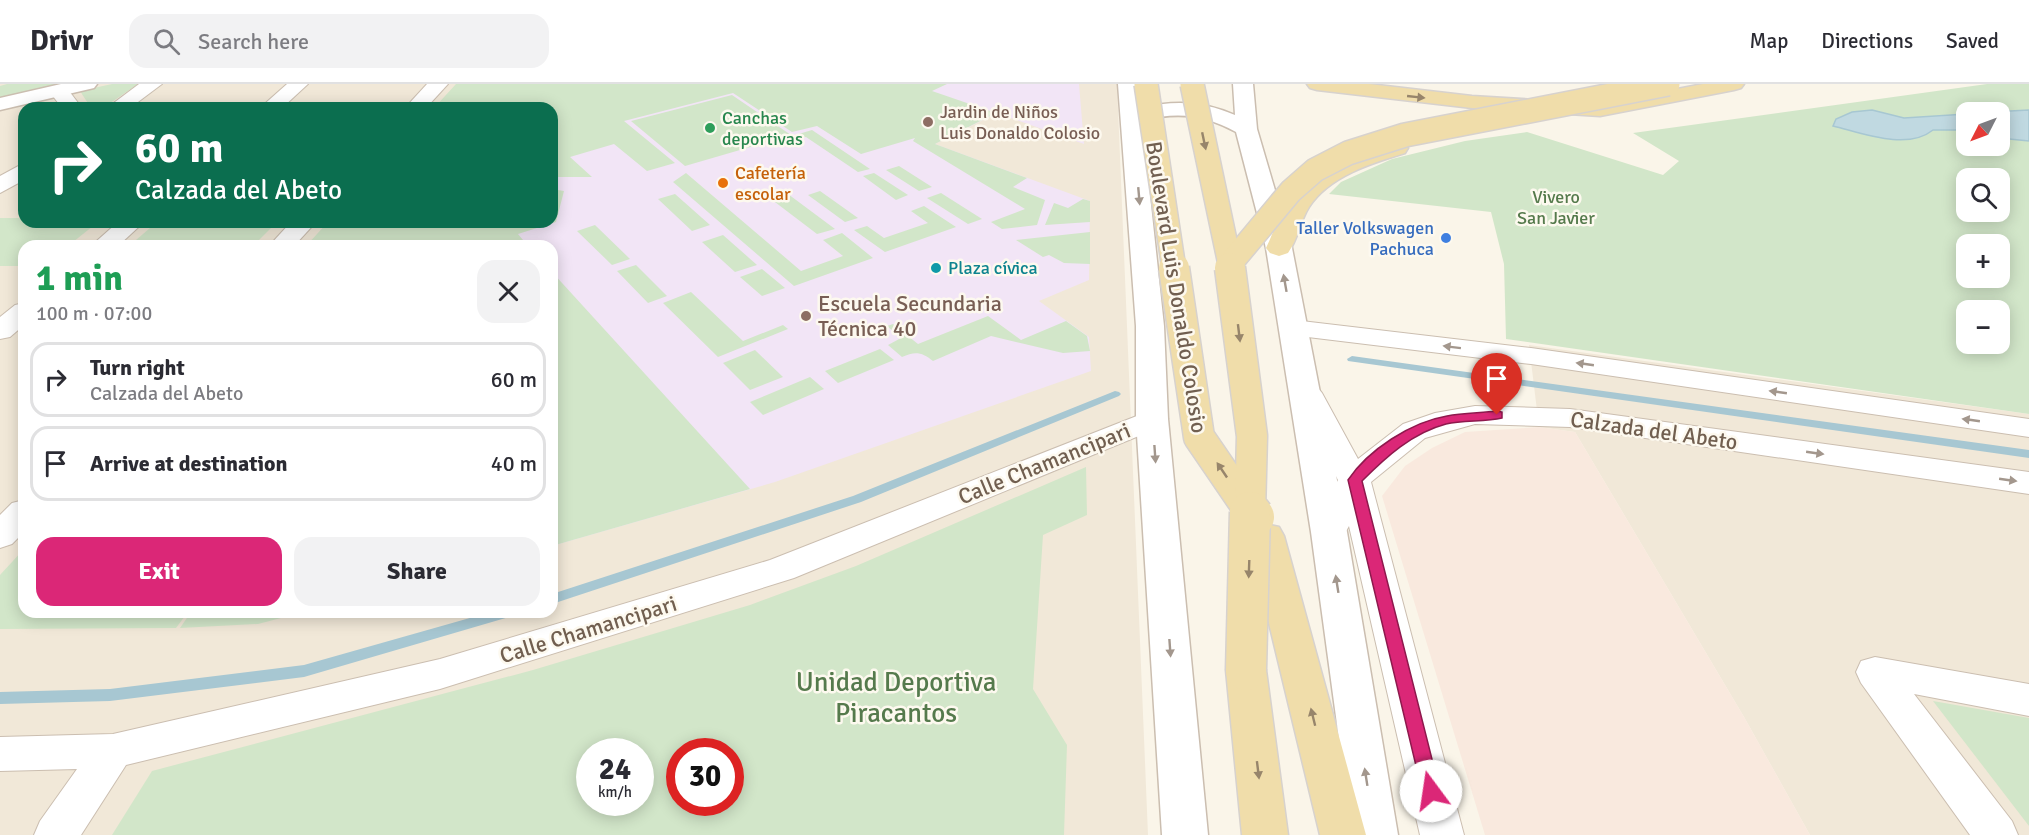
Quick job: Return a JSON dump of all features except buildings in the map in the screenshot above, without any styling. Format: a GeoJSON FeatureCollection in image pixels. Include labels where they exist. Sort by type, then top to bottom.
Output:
{"type":"FeatureCollection","features":[{"type":"Feature","properties":{"kind":"main road","name":"Boulevard Luis Donaldo Colosio"},"geometry":{"type":"LineString","coordinates":[[1146,84],[1199,437],[1266,536],[1342,835]]}},
{"type":"Feature","properties":{"kind":"main road"},"geometry":{"type":"LineString","coordinates":[[1192,84],[1230,264],[1252,436],[1246,670],[1265,835]]}},
{"type":"Feature","properties":{"kind":"main road"},"geometry":{"type":"LineString","coordinates":[[1320,84],[1493,104],[1604,102],[1734,84]]}},
{"type":"Feature","properties":{"kind":"main road"},"geometry":{"type":"LineString","coordinates":[[1438,84],[1604,102]]}},
{"type":"Feature","properties":{"kind":"main road"},"geometry":{"type":"LineString","coordinates":[[1230,264],[1280,199],[1316,169],[1362,148],[1432,130],[1668,84]]}},
{"type":"Feature","properties":{"kind":"main road"},"geometry":{"type":"LineString","coordinates":[[1279,248],[1301,201],[1335,172],[1373,155],[1689,84]]}},
{"type":"Feature","properties":{"kind":"street"},"geometry":{"type":"LineString","coordinates":[[0,104],[87,84]]}},
{"type":"Feature","properties":{"kind":"street"},"geometry":{"type":"LineString","coordinates":[[126,102],[152,84]]}},
{"type":"Feature","properties":{"kind":"street"},"geometry":{"type":"LineString","coordinates":[[277,102],[299,84]]}},
{"type":"Feature","properties":{"kind":"street"},"geometry":{"type":"LineString","coordinates":[[421,102],[438,84]]}},
{"type":"Feature","properties":{"kind":"street"},"geometry":{"type":"LineString","coordinates":[[1128,84],[1150,326],[1152,419],[1185,835]]}},
{"type":"Feature","properties":{"kind":"street"},"geometry":{"type":"LineString","coordinates":[[1243,84],[1246,129],[1279,248],[1329,532],[1375,835]]}},
{"type":"Feature","properties":{"kind":"street"},"geometry":{"type":"LineString","coordinates":[[59,90],[68,102]]}},
{"type":"Feature","properties":{"kind":"street"},"geometry":{"type":"LineString","coordinates":[[1132,117],[1164,108],[1186,107],[1218,113],[1246,129]]}},
{"type":"Feature","properties":{"kind":"street"},"geometry":{"type":"LineString","coordinates":[[0,186],[18,174]]}},
{"type":"Feature","properties":{"kind":"street"},"geometry":{"type":"LineString","coordinates":[[110,240],[125,228]]}},
{"type":"Feature","properties":{"kind":"street"},"geometry":{"type":"LineString","coordinates":[[287,240],[298,228]]}},
{"type":"Feature","properties":{"kind":"street"},"geometry":{"type":"LineString","coordinates":[[0,331],[18,316]]}},
{"type":"Feature","properties":{"kind":"street"},"geometry":{"type":"LineString","coordinates":[[1293,328],[1531,356],[2029,428]]}},
{"type":"Feature","properties":{"kind":"street"},"geometry":{"type":"LineString","coordinates":[[1302,382],[1354,480],[1442,835]]}},
{"type":"Feature","properties":{"kind":"street","name":"Calzada del Abeto"},"geometry":{"type":"LineString","coordinates":[[1329,532],[1354,480],[1378,457],[1414,431],[1446,420],[1466,417],[1519,415],[1570,418],[2029,483]]}},
{"type":"Feature","properties":{"kind":"street","name":"Calle Chamancipari"},"geometry":{"type":"LineString","coordinates":[[0,754],[113,751],[440,674],[782,570],[1152,419]]}},
{"type":"Feature","properties":{"kind":"street"},"geometry":{"type":"LineString","coordinates":[[0,536],[18,517]]}},
{"type":"Feature","properties":{"kind":"street"},"geometry":{"type":"LineString","coordinates":[[1996,835],[1875,672],[2029,700]]}},
{"type":"Feature","properties":{"kind":"street"},"geometry":{"type":"LineString","coordinates":[[56,835],[113,751]]}},
{"type":"Feature","properties":{"kind":"shaded area"},"geometry":{"type":"Polygon","coordinates":[[[0,84],[1117,84],[1148,835],[0,835],[0,84]]]}},
{"type":"Feature","properties":{"kind":"shaded area","name":"Escuela Secundaria Técnica 40"},"geometry":{"type":"Polygon","coordinates":[[[587,84],[1079,84],[1084,144],[997,113],[935,144],[1090,201],[1089,280],[1039,301],[1089,337],[1091,371],[775,482],[558,544],[558,240],[496,240],[533,228],[558,228],[558,127],[587,84]]]}},
{"type":"Feature","properties":{"kind":"shaded area"},"geometry":{"type":"Polygon","coordinates":[[[1529,345],[2029,414],[2029,835],[1810,835],[1744,717],[1575,432],[1539,427],[1529,345]]]}},
{"type":"Feature","properties":{"kind":"shaded area"},"geometry":{"type":"Polygon","coordinates":[[[1539,427],[1575,432],[1744,717],[1810,835],[1485,835],[1382,496],[1405,466],[1432,448],[1465,432],[1539,427]]]}},
{"type":"Feature","properties":{"kind":"green space"},"geometry":{"type":"Polygon","coordinates":[[[66,84],[0,99],[0,86],[66,84]]]}},
{"type":"Feature","properties":{"kind":"green space"},"geometry":{"type":"Polygon","coordinates":[[[112,84],[138,84],[112,102],[87,102],[80,91],[112,84]]]}},
{"type":"Feature","properties":{"kind":"green space"},"geometry":{"type":"Polygon","coordinates":[[[456,84],[947,84],[932,91],[996,113],[935,144],[1027,178],[1013,187],[1045,200],[1037,225],[1002,229],[991,222],[1025,209],[913,141],[915,138],[861,154],[817,126],[792,132],[733,93],[624,121],[675,163],[647,171],[614,144],[570,157],[592,177],[558,177],[558,102],[440,102],[456,84]]]}},
{"type":"Feature","properties":{"kind":"green space","name":"Vivero San Javier"},"geometry":{"type":"Polygon","coordinates":[[[1987,84],[2029,84],[2029,414],[1506,339],[1504,264],[1491,212],[1329,194],[1341,182],[1392,159],[1465,141],[1527,132],[1663,175],[1679,161],[1633,133],[1987,84]]]}},
{"type":"Feature","properties":{"kind":"green space","name":"Canchas deportivas"},"geometry":{"type":"Polygon","coordinates":[[[732,95],[791,135],[685,166],[631,121],[732,95]]]}},
{"type":"Feature","properties":{"kind":"green space"},"geometry":{"type":"Polygon","coordinates":[[[812,130],[870,169],[858,172],[806,137],[797,139],[792,136],[812,130]]]}},
{"type":"Feature","properties":{"kind":"green space"},"geometry":{"type":"Polygon","coordinates":[[[899,166],[932,187],[919,191],[886,170],[899,166]]]}},
{"type":"Feature","properties":{"kind":"green space"},"geometry":{"type":"Polygon","coordinates":[[[686,173],[801,271],[843,256],[823,240],[842,233],[873,258],[794,286],[673,182],[686,173]]]}},
{"type":"Feature","properties":{"kind":"green space"},"geometry":{"type":"Polygon","coordinates":[[[874,173],[908,195],[896,200],[863,176],[874,173]]]}},
{"type":"Feature","properties":{"kind":"green space"},"geometry":{"type":"Polygon","coordinates":[[[558,190],[564,191],[558,214],[558,190]]]}},
{"type":"Feature","properties":{"kind":"green space"},"geometry":{"type":"Polygon","coordinates":[[[820,191],[858,218],[845,222],[808,195],[820,191]]]}},
{"type":"Feature","properties":{"kind":"green space"},"geometry":{"type":"Polygon","coordinates":[[[941,193],[982,219],[968,224],[927,198],[941,193]]]}},
{"type":"Feature","properties":{"kind":"green space"},"geometry":{"type":"Polygon","coordinates":[[[675,194],[710,225],[692,231],[658,199],[675,194]]]}},
{"type":"Feature","properties":{"kind":"green space"},"geometry":{"type":"Polygon","coordinates":[[[788,194],[835,229],[817,234],[771,199],[788,194]]]}},
{"type":"Feature","properties":{"kind":"green space"},"geometry":{"type":"Polygon","coordinates":[[[1083,199],[1090,201],[1090,222],[1045,225],[1054,203],[1068,208],[1083,199]]]}},
{"type":"Feature","properties":{"kind":"green space"},"geometry":{"type":"Polygon","coordinates":[[[924,206],[956,227],[885,252],[854,230],[867,226],[884,238],[928,223],[911,211],[924,206]]]}},
{"type":"Feature","properties":{"kind":"green space"},"geometry":{"type":"Polygon","coordinates":[[[0,218],[18,218],[18,228],[90,228],[76,240],[18,240],[18,266],[0,266],[0,218]]]}},
{"type":"Feature","properties":{"kind":"green space"},"geometry":{"type":"Polygon","coordinates":[[[595,225],[630,259],[612,265],[577,231],[595,225]]]}},
{"type":"Feature","properties":{"kind":"green space"},"geometry":{"type":"Polygon","coordinates":[[[150,228],[271,228],[259,240],[136,240],[150,228]]]}},
{"type":"Feature","properties":{"kind":"green space"},"geometry":{"type":"Polygon","coordinates":[[[322,228],[537,228],[518,234],[523,240],[312,240],[322,228]]]}},
{"type":"Feature","properties":{"kind":"green space"},"geometry":{"type":"Polygon","coordinates":[[[1090,232],[1090,264],[1064,263],[1049,255],[1043,257],[1016,240],[1090,232]]]}},
{"type":"Feature","properties":{"kind":"green space"},"geometry":{"type":"Polygon","coordinates":[[[723,235],[757,265],[735,272],[702,242],[723,235]]]}},
{"type":"Feature","properties":{"kind":"green space"},"geometry":{"type":"Polygon","coordinates":[[[636,265],[667,296],[648,303],[617,271],[636,265]]]}},
{"type":"Feature","properties":{"kind":"green space"},"geometry":{"type":"Polygon","coordinates":[[[762,269],[785,288],[762,296],[740,277],[762,269]]]}},
{"type":"Feature","properties":{"kind":"green space"},"geometry":{"type":"Polygon","coordinates":[[[558,279],[750,489],[558,544],[558,279]]]}},
{"type":"Feature","properties":{"kind":"green space"},"geometry":{"type":"Polygon","coordinates":[[[691,292],[743,341],[783,325],[788,329],[718,357],[663,303],[691,292]]]}},
{"type":"Feature","properties":{"kind":"green space"},"geometry":{"type":"Polygon","coordinates":[[[988,316],[1021,340],[1066,321],[1087,336],[1090,351],[1063,353],[991,336],[933,361],[918,353],[902,357],[888,345],[901,338],[887,326],[893,324],[918,344],[988,316]]]}},
{"type":"Feature","properties":{"kind":"green space"},"geometry":{"type":"Polygon","coordinates":[[[880,349],[894,360],[838,383],[825,371],[880,349]]]}},
{"type":"Feature","properties":{"kind":"green space"},"geometry":{"type":"Polygon","coordinates":[[[755,350],[783,377],[750,390],[723,363],[755,350]]]}},
{"type":"Feature","properties":{"kind":"green space"},"geometry":{"type":"Polygon","coordinates":[[[810,377],[824,389],[763,415],[750,402],[810,377]]]}},
{"type":"Feature","properties":{"kind":"green space","name":"Unidad Deportiva Piracantos"},"geometry":{"type":"Polygon","coordinates":[[[1086,467],[1087,515],[1043,535],[1033,689],[1067,745],[1064,835],[112,835],[152,771],[533,670],[750,605],[856,566],[1086,467]]]}},
{"type":"Feature","properties":{"kind":"green space"},"geometry":{"type":"Polygon","coordinates":[[[18,556],[18,618],[184,618],[176,628],[0,629],[0,575],[18,556]]]}},
{"type":"Feature","properties":{"kind":"green space"},"geometry":{"type":"Polygon","coordinates":[[[187,618],[281,618],[258,624],[180,628],[187,618]]]}},
{"type":"Feature","properties":{"kind":"green space"},"geometry":{"type":"Polygon","coordinates":[[[1933,701],[2029,718],[2029,826],[1933,701]]]}},
{"type":"Feature","properties":{"kind":"water"},"geometry":{"type":"Polygon","coordinates":[[[1872,110],[1904,118],[1956,115],[1956,130],[1933,130],[1922,136],[1898,140],[1833,126],[1836,119],[1852,112],[1872,110]]]}},
{"type":"Feature","properties":{"kind":"water"},"geometry":{"type":"Polygon","coordinates":[[[2029,110],[2029,141],[2010,139],[2010,111],[2029,110]]]}},
{"type":"Feature","properties":{"kind":"waterway"},"geometry":{"type":"LineString","coordinates":[[1352,359],[2029,454]]}},
{"type":"Feature","properties":{"kind":"waterway"},"geometry":{"type":"LineString","coordinates":[[558,597],[857,499],[1115,394]]}},
{"type":"Feature","properties":{"kind":"waterway"},"geometry":{"type":"LineString","coordinates":[[0,698],[110,695],[304,671],[488,618]]}},
{"type":"Feature","properties":{"kind":"place","name":"Jardin de Niños Luis Donaldo Colosio"},"geometry":{"type":"Point","coordinates":[928,122]}},
{"type":"Feature","properties":{"kind":"place","name":"Canchas deportivas"},"geometry":{"type":"Point","coordinates":[710,128]}},
{"type":"Feature","properties":{"kind":"place","name":"Cafetería escolar"},"geometry":{"type":"Point","coordinates":[723,183]}},
{"type":"Feature","properties":{"kind":"place","name":"Taller Volkswagen Pachuca"},"geometry":{"type":"Point","coordinates":[1446,238]}},
{"type":"Feature","properties":{"kind":"place","name":"Plaza cívica"},"geometry":{"type":"Point","coordinates":[936,268]}},
{"type":"Feature","properties":{"kind":"place","name":"Escuela Secundaria Técnica 40"},"geometry":{"type":"Point","coordinates":[806,316]}},
{"type":"Feature","properties":{"kind":"route"},"geometry":{"type":"LineString","coordinates":[[1431,791],[1354,480],[1378,457],[1414,431],[1446,420],[1475,415],[1497,415]]}}]}
